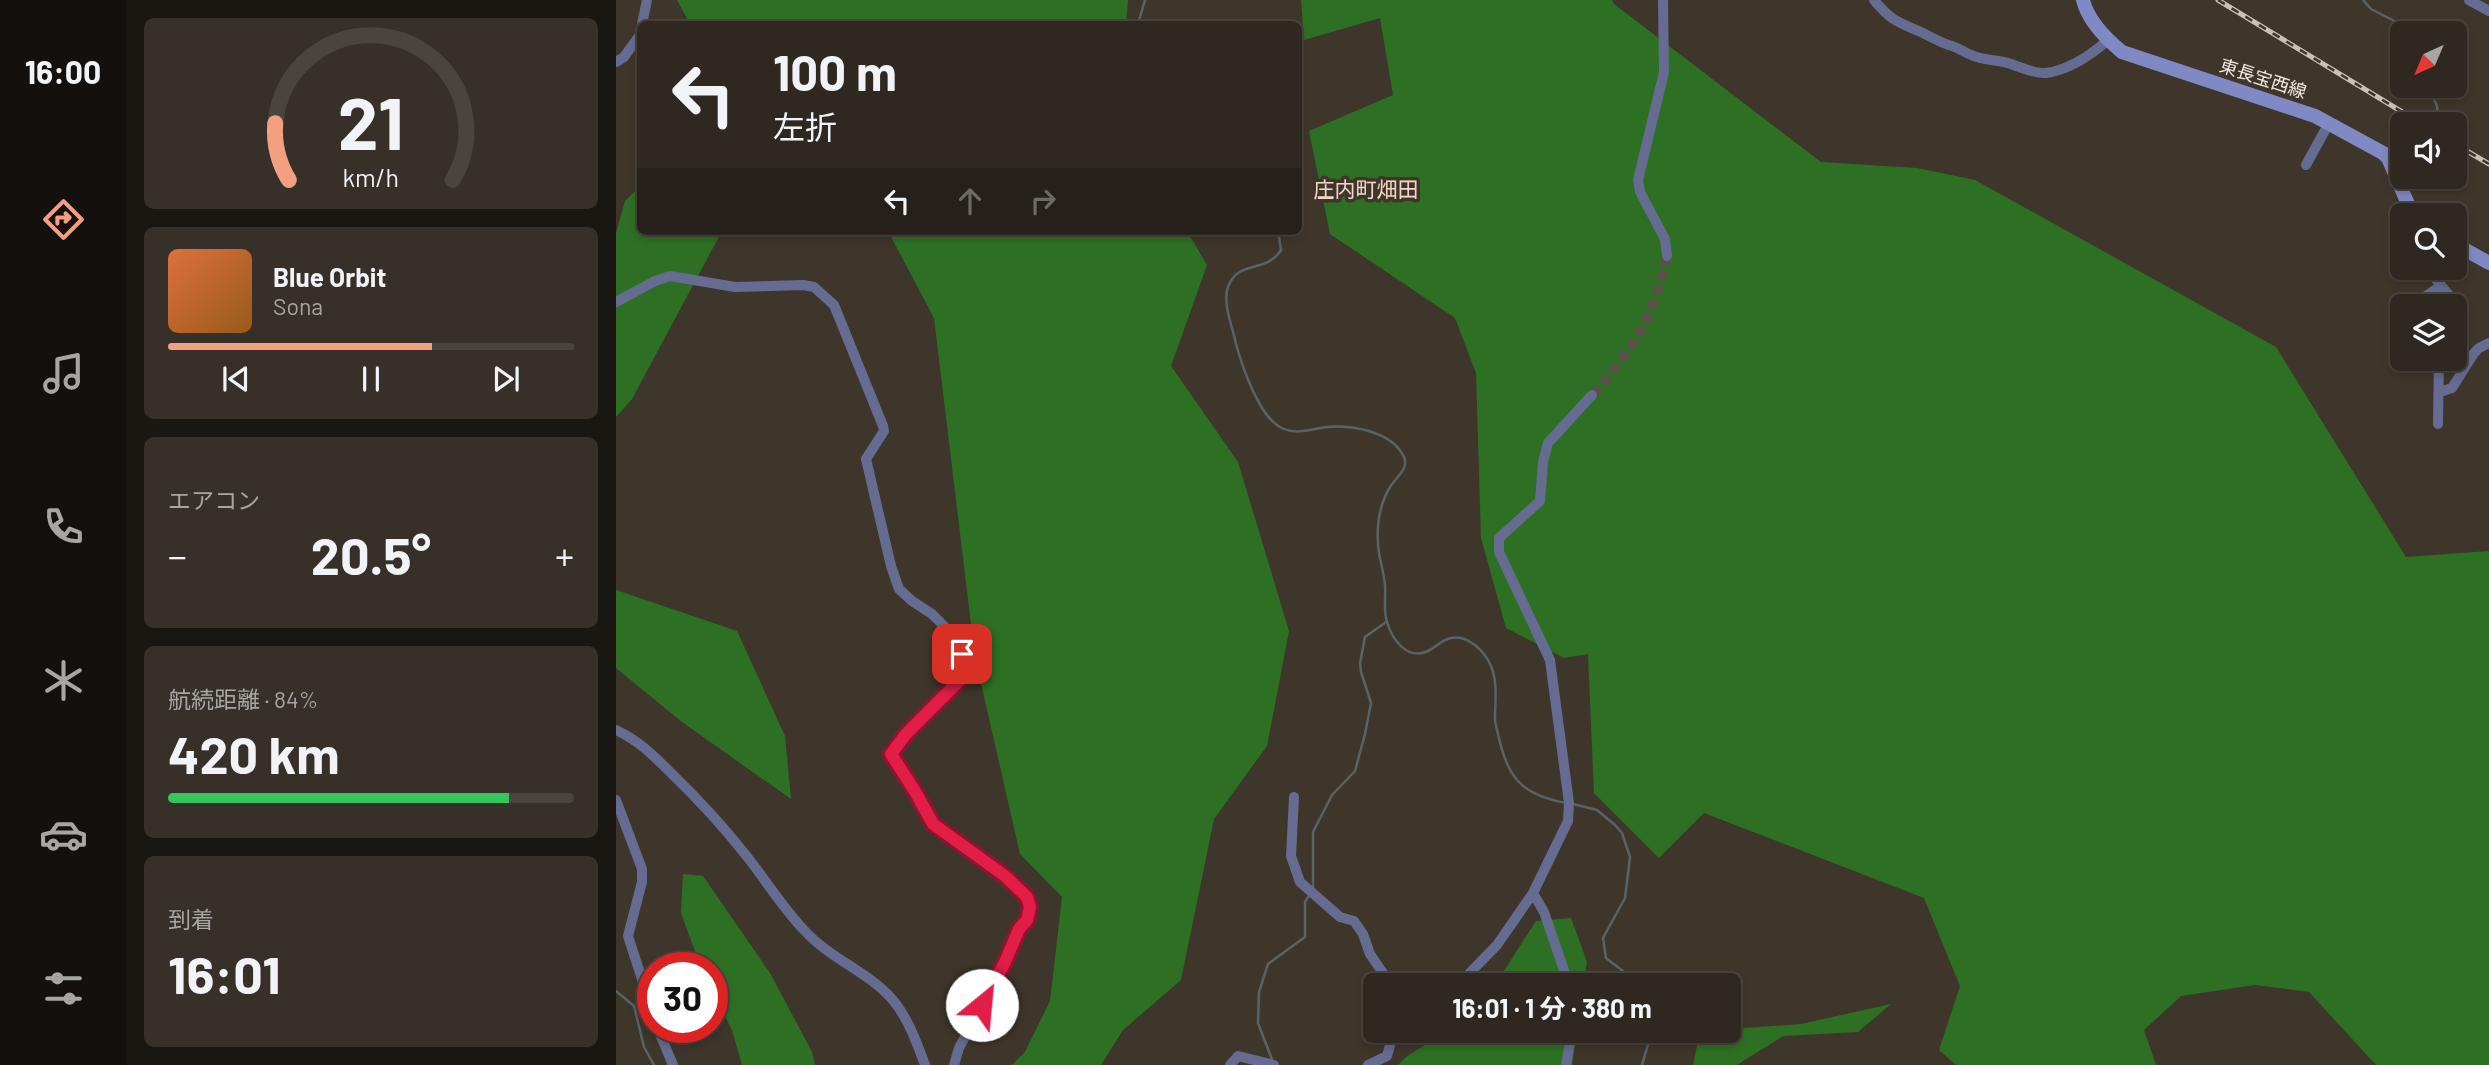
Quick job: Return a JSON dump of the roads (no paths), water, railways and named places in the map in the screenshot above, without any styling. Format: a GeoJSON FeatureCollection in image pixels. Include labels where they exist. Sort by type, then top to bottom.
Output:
{"type":"FeatureCollection","features":[{"type":"Feature","properties":{"kind":"main road","name":"東長宝西線"},"geometry":{"type":"LineString","coordinates":[[2082,0],[2091,19],[2122,52],[2139,60],[2315,116],[2383,153],[2407,203]]}},
{"type":"Feature","properties":{"kind":"main road"},"geometry":{"type":"LineString","coordinates":[[2467,251],[2489,263]]}},
{"type":"Feature","properties":{"kind":"street"},"geometry":{"type":"LineString","coordinates":[[643,21],[647,0]]}},
{"type":"Feature","properties":{"kind":"street"},"geometry":{"type":"LineString","coordinates":[[1663,0],[1664,72],[1638,180],[1640,192],[1665,239],[1667,256]]}},
{"type":"Feature","properties":{"kind":"street"},"geometry":{"type":"LineString","coordinates":[[1874,0],[1887,15],[1903,26],[1922,32],[1941,44],[1974,57],[2000,61],[2040,73],[2079,60],[2108,40]]}},
{"type":"Feature","properties":{"kind":"street"},"geometry":{"type":"LineString","coordinates":[[2469,0],[2489,11]]}},
{"type":"Feature","properties":{"kind":"street"},"geometry":{"type":"LineString","coordinates":[[616,62],[624,57],[637,39]]}},
{"type":"Feature","properties":{"kind":"street"},"geometry":{"type":"LineString","coordinates":[[2306,165],[2329,123]]}},
{"type":"Feature","properties":{"kind":"street"},"geometry":{"type":"LineString","coordinates":[[616,302],[670,276],[735,287],[803,285],[814,287],[834,305],[883,426],[884,431],[866,459],[899,589],[932,614],[950,632],[962,654],[959,681],[906,734],[891,754],[933,824],[1005,876],[1027,897],[1030,907],[1027,920],[1019,929],[1005,962],[959,1048],[954,1065]]}},
{"type":"Feature","properties":{"kind":"street"},"geometry":{"type":"LineString","coordinates":[[2436,280],[2448,294]]}},
{"type":"Feature","properties":{"kind":"street"},"geometry":{"type":"LineString","coordinates":[[2429,294],[2441,286]]}},
{"type":"Feature","properties":{"kind":"street"},"geometry":{"type":"LineString","coordinates":[[2440,392],[2452,388],[2474,353],[2489,343]]}},
{"type":"Feature","properties":{"kind":"street"},"geometry":{"type":"LineString","coordinates":[[2438,424],[2440,371]]}},
{"type":"Feature","properties":{"kind":"street"},"geometry":{"type":"LineString","coordinates":[[1470,973],[1497,945],[1533,893],[1544,865],[1568,821],[1569,803],[1550,660],[1499,552],[1499,538],[1540,501],[1543,462],[1548,443],[1591,394]]}},
{"type":"Feature","properties":{"kind":"street"},"geometry":{"type":"LineString","coordinates":[[616,730],[637,740],[695,796],[811,938],[876,983],[891,998],[918,1045],[925,1065]]}},
{"type":"Feature","properties":{"kind":"street"},"geometry":{"type":"LineString","coordinates":[[1294,797],[1291,856],[1300,882],[1340,918],[1354,921],[1383,973]]}},
{"type":"Feature","properties":{"kind":"street"},"geometry":{"type":"LineString","coordinates":[[616,800],[642,869],[642,882],[628,936],[637,964]]}},
{"type":"Feature","properties":{"kind":"street"},"geometry":{"type":"LineString","coordinates":[[1533,893],[1544,912],[1565,973]]}},
{"type":"Feature","properties":{"kind":"street"},"geometry":{"type":"LineString","coordinates":[[664,1043],[673,1065]]}},
{"type":"Feature","properties":{"kind":"street"},"geometry":{"type":"LineString","coordinates":[[1368,1065],[1387,1056],[1391,1043]]}},
{"type":"Feature","properties":{"kind":"street"},"geometry":{"type":"LineString","coordinates":[[1566,1065],[1570,1043]]}},
{"type":"Feature","properties":{"kind":"street"},"geometry":{"type":"LineString","coordinates":[[1230,1065],[1238,1056],[1274,1065]]}},
{"type":"Feature","properties":{"kind":"waterway"},"geometry":{"type":"LineString","coordinates":[[1139,21],[1145,0]]}},
{"type":"Feature","properties":{"kind":"waterway"},"geometry":{"type":"LineString","coordinates":[[2363,0],[2371,9],[2394,21]]}},
{"type":"Feature","properties":{"kind":"waterway"},"geometry":{"type":"LineString","coordinates":[[2433,98],[2438,112]]}},
{"type":"Feature","properties":{"kind":"waterway"},"geometry":{"type":"LineString","coordinates":[[1279,235],[1281,250],[1275,257],[1238,273],[1226,293],[1239,353],[1258,402],[1272,421],[1286,430],[1327,427],[1359,429],[1380,435],[1397,447],[1405,464],[1386,495],[1378,528],[1385,585],[1385,612],[1389,629],[1402,647],[1413,653],[1428,651],[1444,640],[1457,637],[1470,641],[1480,650],[1495,679],[1495,723],[1506,762],[1512,773],[1527,789],[1551,800],[1566,803]]}},
{"type":"Feature","properties":{"kind":"waterway"},"geometry":{"type":"LineString","coordinates":[[1313,887],[1313,832],[1332,795],[1355,771],[1365,734],[1371,703],[1360,663],[1365,637],[1386,622]]}},
{"type":"Feature","properties":{"kind":"waterway"},"geometry":{"type":"LineString","coordinates":[[1573,804],[1597,810],[1615,825],[1622,833],[1630,857],[1625,898],[1603,938],[1606,958],[1625,973]]}},
{"type":"Feature","properties":{"kind":"waterway"},"geometry":{"type":"LineString","coordinates":[[1273,1062],[1258,1023],[1259,992],[1268,964],[1305,937],[1305,902],[1310,894]]}},
{"type":"Feature","properties":{"kind":"waterway"},"geometry":{"type":"LineString","coordinates":[[616,991],[634,1006],[644,1047],[654,1065]]}},
{"type":"Feature","properties":{"kind":"waterway"},"geometry":{"type":"LineString","coordinates":[[1642,1065],[1648,1043]]}},
{"type":"Feature","properties":{"kind":"tunnel"},"geometry":{"type":"LineString","coordinates":[[1592,395],[1640,332],[1655,298],[1667,256]]}},
{"type":"Feature","properties":{"kind":"railway"},"geometry":{"type":"LineString","coordinates":[[2218,0],[2402,112]]}},
{"type":"Feature","properties":{"kind":"railway"},"geometry":{"type":"LineString","coordinates":[[2467,151],[2489,164]]}},
{"type":"Feature","properties":{"kind":"district","name":"庄内町畑田"},"geometry":{"type":"Point","coordinates":[1366,190]}}]}
